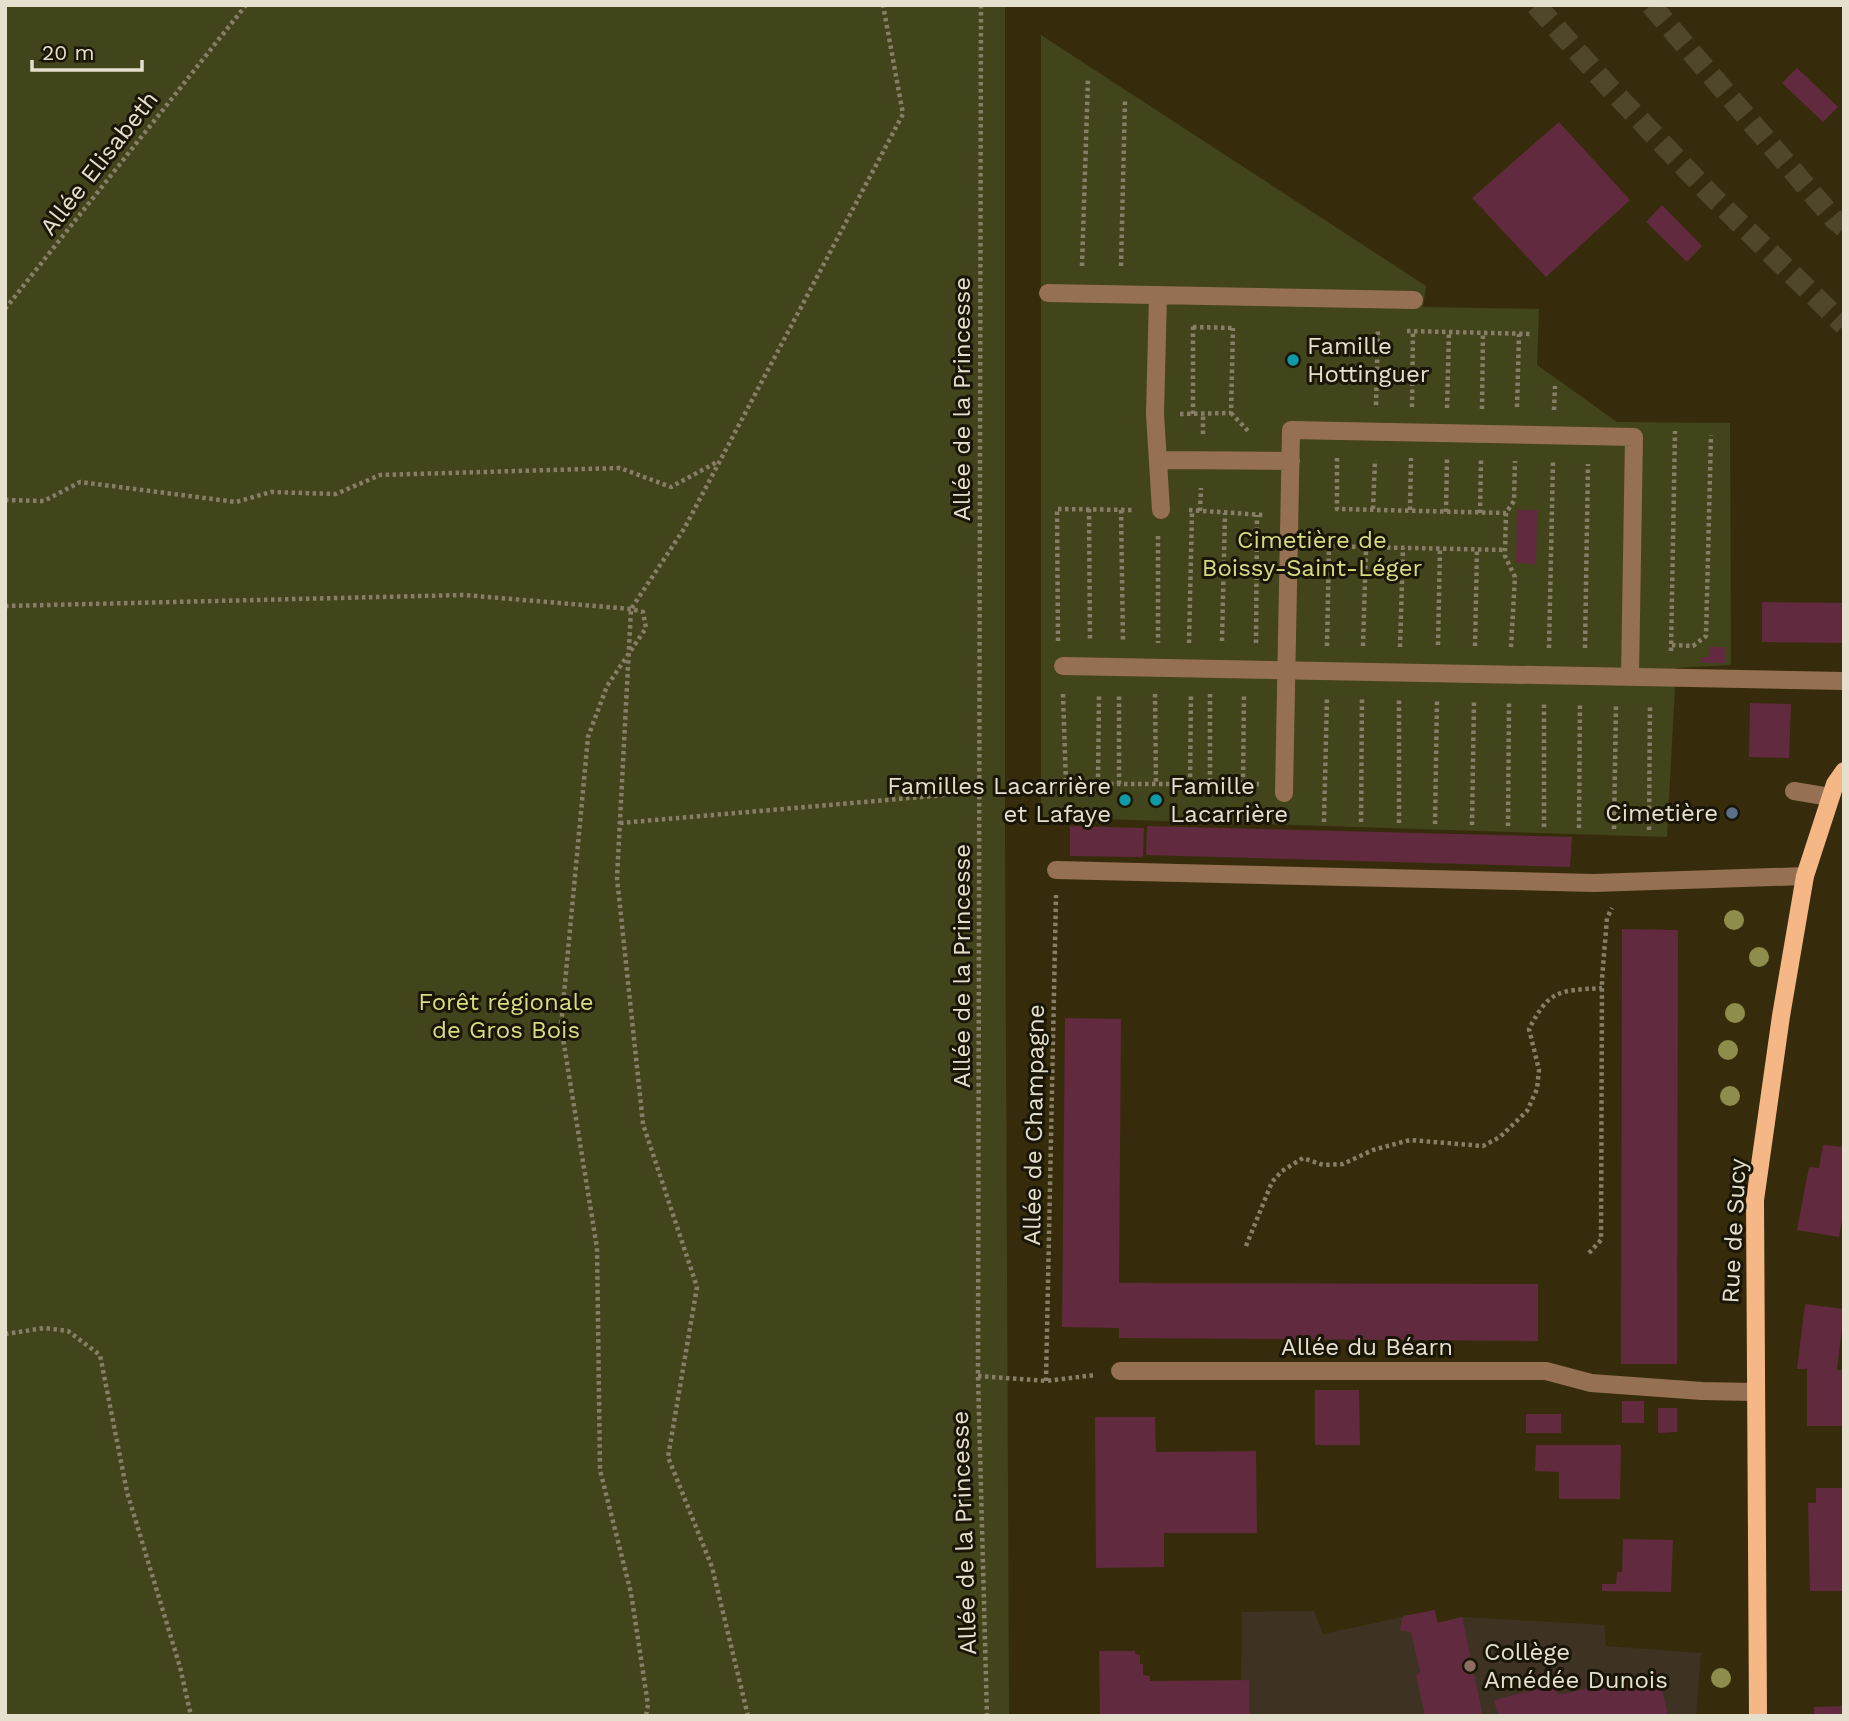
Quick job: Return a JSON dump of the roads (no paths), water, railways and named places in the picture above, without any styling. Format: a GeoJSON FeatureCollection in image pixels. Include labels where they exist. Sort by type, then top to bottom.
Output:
{"type":"FeatureCollection","features":[{"type":"Feature","properties":{"kind":"main road","name":"Rue de Sucy"},"geometry":{"type":"LineString","coordinates":[[1756,1712],[1755,1200],[1781,1016],[1805,876],[1830,797],[1844,771]]}},
{"type":"Feature","properties":{"kind":"street"},"geometry":{"type":"LineString","coordinates":[[1048,293],[1414,300]]}},
{"type":"Feature","properties":{"kind":"street"},"geometry":{"type":"LineString","coordinates":[[1158,295],[1156,414],[1160,510]]}},
{"type":"Feature","properties":{"kind":"street"},"geometry":{"type":"LineString","coordinates":[[1284,789],[1291,430],[1634,437],[1623,677]]}},
{"type":"Feature","properties":{"kind":"street"},"geometry":{"type":"LineString","coordinates":[[1159,460],[1291,461]]}},
{"type":"Feature","properties":{"kind":"street"},"geometry":{"type":"LineString","coordinates":[[1063,666],[1844,681]]}},
{"type":"Feature","properties":{"kind":"street"},"geometry":{"type":"LineString","coordinates":[[1794,791],[1830,797]]}},
{"type":"Feature","properties":{"kind":"street"},"geometry":{"type":"LineString","coordinates":[[1056,870],[1625,882],[1805,876]]}},
{"type":"Feature","properties":{"kind":"street","name":"Allée du Béarn"},"geometry":{"type":"LineString","coordinates":[[1120,1371],[1546,1371],[1591,1383],[1754,1392]]}},
{"type":"Feature","properties":{"kind":"tunnel"},"geometry":{"type":"LineString","coordinates":[[1536,5],[1711,195],[1844,325]]}},
{"type":"Feature","properties":{"kind":"tunnel"},"geometry":{"type":"LineString","coordinates":[[1651,5],[1834,219],[1844,227]]}},
{"type":"Feature","properties":{"kind":"place","name":"Famille Hottinguer"},"geometry":{"type":"Point","coordinates":[1293,360]}},
{"type":"Feature","properties":{"kind":"place","name":"Familles Lacarrière et Lafaye"},"geometry":{"type":"Point","coordinates":[1125,800]}},
{"type":"Feature","properties":{"kind":"place","name":"Famille Lacarrière"},"geometry":{"type":"Point","coordinates":[1156,800]}},
{"type":"Feature","properties":{"kind":"place","name":"Cimetière"},"geometry":{"type":"Point","coordinates":[1732,813]}},
{"type":"Feature","properties":{"kind":"place","name":"Collège Amédée Dunois"},"geometry":{"type":"Point","coordinates":[1470,1666]}},
{"type":"Feature","properties":{"kind":"park label","name":"Cimetière de Boissy-Saint-Léger"},"geometry":{"type":"Point","coordinates":[1312,554]}},
{"type":"Feature","properties":{"kind":"park label","name":"Forêt régionale de Gros Bois"},"geometry":{"type":"Point","coordinates":[506,1016]}}]}
